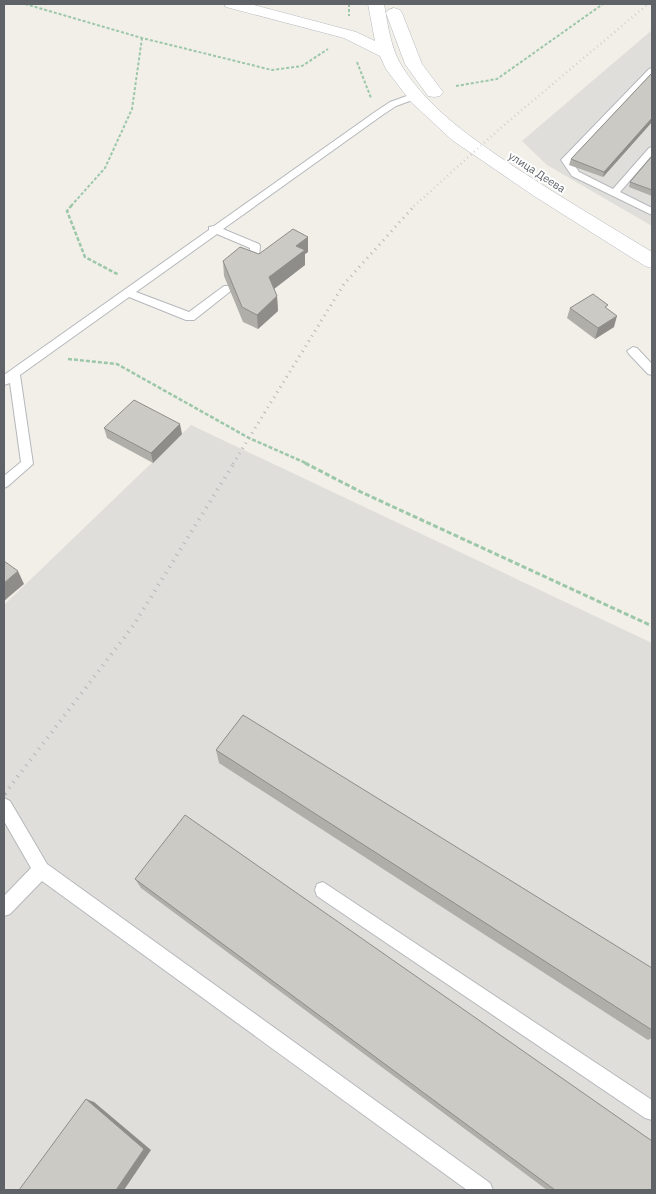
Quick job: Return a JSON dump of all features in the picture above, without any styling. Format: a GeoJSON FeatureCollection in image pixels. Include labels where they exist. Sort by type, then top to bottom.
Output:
{"type":"FeatureCollection","features":[{"type":"Feature","properties":{"kind":"main road"},"geometry":{"type":"LineString","coordinates":[[232,4],[350,35],[389,54]]}},
{"type":"Feature","properties":{"kind":"main road"},"geometry":{"type":"LineString","coordinates":[[350,35],[382,4]]}},
{"type":"Feature","properties":{"kind":"main road"},"geometry":{"type":"LineString","coordinates":[[382,4],[398,26],[414,64],[423,93]]}},
{"type":"Feature","properties":{"kind":"main road"},"geometry":{"type":"LineString","coordinates":[[382,4],[379,26],[394,68],[423,93],[468,144],[526,183],[652,261]]}},
{"type":"Feature","properties":{"kind":"main road","name":"улица Деева"},"geometry":{"type":"LineString","coordinates":[[423,93],[487,140],[652,243]]}},
{"type":"Feature","properties":{"kind":"lane"},"geometry":{"type":"LineString","coordinates":[[652,71],[566,160],[575,174],[652,212]]}},
{"type":"Feature","properties":{"kind":"lane"},"geometry":{"type":"LineString","coordinates":[[4,381],[213,229],[378,114],[393,104],[423,93]]}},
{"type":"Feature","properties":{"kind":"lane"},"geometry":{"type":"LineString","coordinates":[[614,193],[652,150]]}},
{"type":"Feature","properties":{"kind":"lane"},"geometry":{"type":"LineString","coordinates":[[213,229],[255,246],[254,267]]}},
{"type":"Feature","properties":{"kind":"lane"},"geometry":{"type":"LineString","coordinates":[[127,292],[190,317],[228,288]]}},
{"type":"Feature","properties":{"kind":"lane"},"geometry":{"type":"LineString","coordinates":[[633,351],[652,371]]}},
{"type":"Feature","properties":{"kind":"lane"},"geometry":{"type":"LineString","coordinates":[[4,483],[26,464],[14,373]]}},
{"type":"Feature","properties":{"kind":"lane"},"geometry":{"type":"LineString","coordinates":[[4,806],[41,870],[482,1190]]}},
{"type":"Feature","properties":{"kind":"lane"},"geometry":{"type":"LineString","coordinates":[[4,908],[41,870]]}},
{"type":"Feature","properties":{"kind":"lane"},"geometry":{"type":"LineString","coordinates":[[324,890],[652,1111]]}},
{"type":"Feature","properties":{"kind":"path"},"geometry":{"type":"LineString","coordinates":[[25,4],[142,38],[272,70],[302,66],[350,35]]}},
{"type":"Feature","properties":{"kind":"path"},"geometry":{"type":"LineString","coordinates":[[423,93],[497,79],[603,4]]}},
{"type":"Feature","properties":{"kind":"path"},"geometry":{"type":"LineString","coordinates":[[137,285],[84,257],[67,211],[105,168],[132,110],[142,38]]}},
{"type":"Feature","properties":{"kind":"path"},"geometry":{"type":"LineString","coordinates":[[35,358],[91,360],[117,364],[249,438],[294,457],[361,492],[652,626]]}},
{"type":"Feature","properties":{"kind":"shaded area"},"geometry":{"type":"Polygon","coordinates":[[[652,30],[652,226],[547,165],[522,141],[652,30]]]}},
{"type":"Feature","properties":{"kind":"shaded area"},"geometry":{"type":"Polygon","coordinates":[[[191,425],[652,643],[652,1190],[4,1190],[4,605],[191,425]]]}},
{"type":"Feature","properties":{"kind":"building"},"geometry":{"type":"Polygon","coordinates":[[[652,73],[652,118],[604,172],[571,159],[652,73]]]}},
{"type":"Feature","properties":{"kind":"building"},"geometry":{"type":"Polygon","coordinates":[[[652,156],[652,190],[630,182],[652,156]]]}},
{"type":"Feature","properties":{"kind":"building"},"geometry":{"type":"Polygon","coordinates":[[[293,229],[308,237],[296,246],[305,250],[269,277],[277,296],[257,315],[242,307],[223,261],[240,247],[259,254],[293,229]]]}},
{"type":"Feature","properties":{"kind":"building"},"geometry":{"type":"Polygon","coordinates":[[[593,294],[608,305],[605,307],[617,316],[598,328],[570,308],[593,294]]]}},
{"type":"Feature","properties":{"kind":"building"},"geometry":{"type":"Polygon","coordinates":[[[134,400],[180,424],[151,453],[104,428],[134,400]]]}},
{"type":"Feature","properties":{"kind":"building"},"geometry":{"type":"Polygon","coordinates":[[[4,561],[18,571],[4,583],[4,561]]]}},
{"type":"Feature","properties":{"kind":"building"},"geometry":{"type":"Polygon","coordinates":[[[243,715],[652,968],[652,1030],[216,750],[243,715]]]}},
{"type":"Feature","properties":{"kind":"building"},"geometry":{"type":"Polygon","coordinates":[[[185,815],[652,1141],[652,1190],[555,1190],[135,879],[185,815]]]}},
{"type":"Feature","properties":{"kind":"building"},"geometry":{"type":"Polygon","coordinates":[[[86,1099],[144,1149],[116,1190],[19,1190],[86,1099]]]}},
{"type":"Feature","properties":{"kind":"railway"},"geometry":{"type":"LineString","coordinates":[[415,206],[504,125],[648,4]]}},
{"type":"Feature","properties":{"kind":"railway"},"geometry":{"type":"LineString","coordinates":[[233,464],[344,284],[415,206]]}},
{"type":"Feature","properties":{"kind":"railway"},"geometry":{"type":"LineString","coordinates":[[9,788],[133,626],[234,463]]}},
{"type":"Feature","properties":{"kind":"railway"},"geometry":{"type":"LineString","coordinates":[[4,794],[10,787]]}}]}
